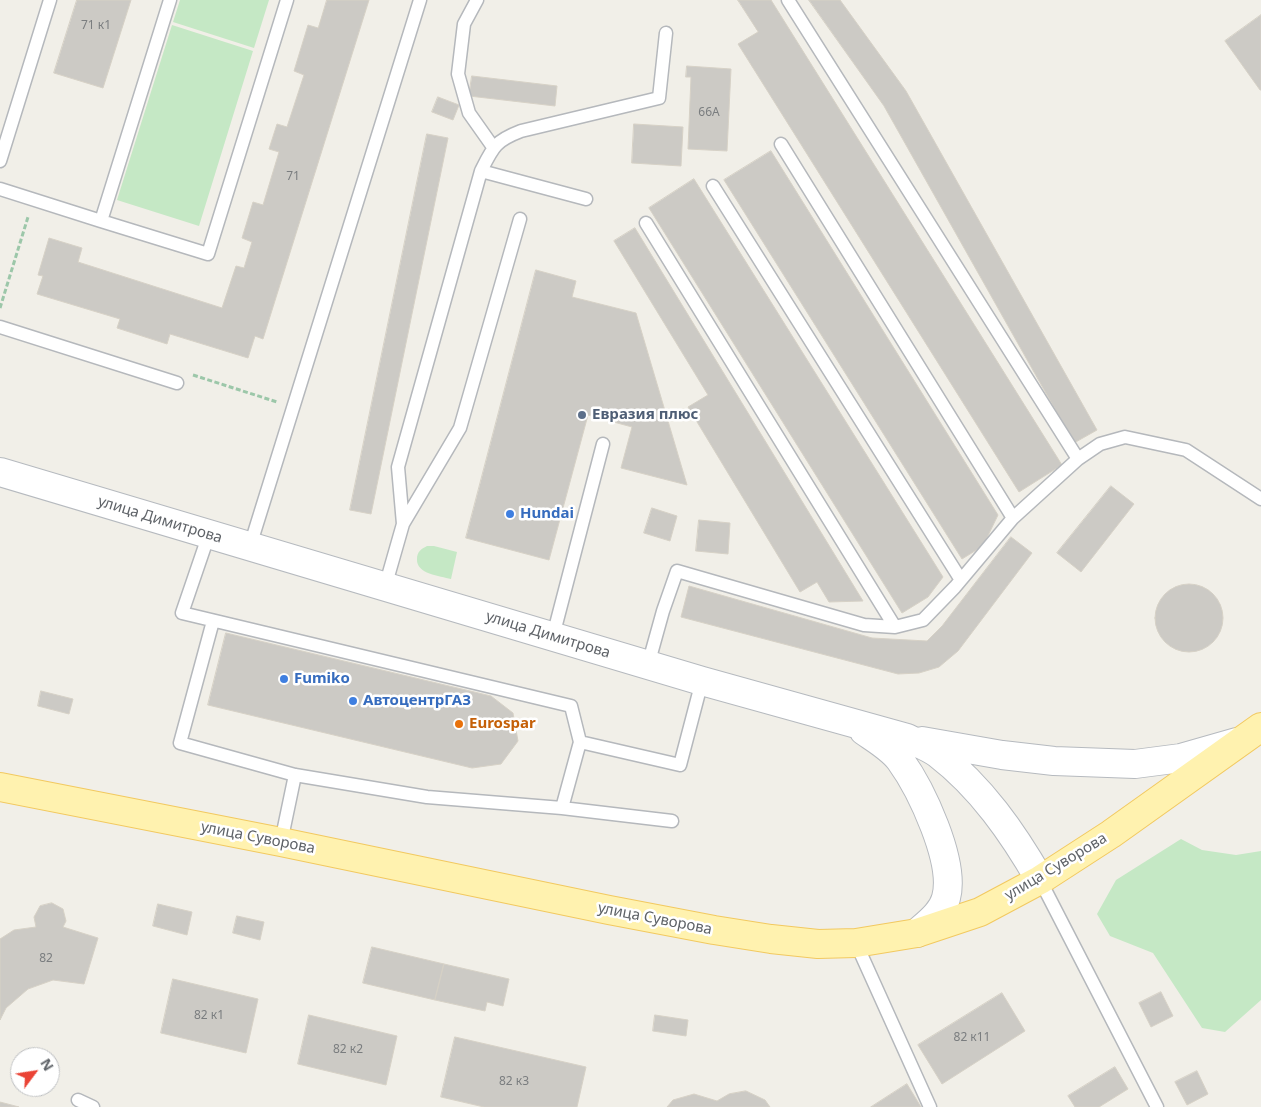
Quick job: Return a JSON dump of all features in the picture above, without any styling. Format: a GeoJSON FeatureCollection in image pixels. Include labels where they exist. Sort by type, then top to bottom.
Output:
{"type":"FeatureCollection","features":[{"type":"Feature","properties":{"kind":"main road","name":"улица Димитрова"},"geometry":{"type":"LineString","coordinates":[[0,472],[702,681],[907,738],[937,753],[967,780],[991,806],[1022,848],[1040,880]]}},
{"type":"Feature","properties":{"kind":"main road"},"geometry":{"type":"LineString","coordinates":[[851,722],[884,744],[899,759],[924,801],[939,840],[948,873],[946,899],[936,916],[917,933]]}},
{"type":"Feature","properties":{"kind":"main road"},"geometry":{"type":"LineString","coordinates":[[907,738],[1002,755],[1054,761],[1135,764],[1181,758],[1251,734]]}},
{"type":"Feature","properties":{"kind":"main road","name":"улица Суворова"},"geometry":{"type":"LineString","coordinates":[[0,787],[714,930],[818,944],[856,943],[917,933],[980,912],[1040,880],[1111,834],[1251,734]]}},
{"type":"Feature","properties":{"kind":"lane"},"geometry":{"type":"LineString","coordinates":[[0,162],[50,0]]}},
{"type":"Feature","properties":{"kind":"lane"},"geometry":{"type":"LineString","coordinates":[[101,221],[170,0]]}},
{"type":"Feature","properties":{"kind":"lane"},"geometry":{"type":"LineString","coordinates":[[0,189],[208,254],[287,0]]}},
{"type":"Feature","properties":{"kind":"lane"},"geometry":{"type":"LineString","coordinates":[[250,546],[420,0]]}},
{"type":"Feature","properties":{"kind":"lane"},"geometry":{"type":"LineString","coordinates":[[477,0],[464,24],[458,74],[469,112],[493,147]]}},
{"type":"Feature","properties":{"kind":"lane"},"geometry":{"type":"LineString","coordinates":[[788,0],[1078,459]]}},
{"type":"Feature","properties":{"kind":"lane"},"geometry":{"type":"LineString","coordinates":[[403,524],[398,467],[481,172],[493,147],[505,137],[521,131],[659,98],[666,33]]}},
{"type":"Feature","properties":{"kind":"lane"},"geometry":{"type":"LineString","coordinates":[[781,144],[1013,518]]}},
{"type":"Feature","properties":{"kind":"lane"},"geometry":{"type":"LineString","coordinates":[[481,172],[586,199]]}},
{"type":"Feature","properties":{"kind":"lane"},"geometry":{"type":"LineString","coordinates":[[713,186],[960,580]]}},
{"type":"Feature","properties":{"kind":"lane"},"geometry":{"type":"LineString","coordinates":[[385,586],[403,524],[460,428],[520,219]]}},
{"type":"Feature","properties":{"kind":"lane"},"geometry":{"type":"LineString","coordinates":[[646,223],[895,627]]}},
{"type":"Feature","properties":{"kind":"lane"},"geometry":{"type":"LineString","coordinates":[[0,328],[177,383]]}},
{"type":"Feature","properties":{"kind":"lane"},"geometry":{"type":"LineString","coordinates":[[648,665],[663,611],[677,571],[864,624],[895,627],[923,620],[1013,518],[1078,459],[1100,444],[1125,437],[1186,450],[1261,499]]}},
{"type":"Feature","properties":{"kind":"lane"},"geometry":{"type":"LineString","coordinates":[[553,636],[603,444]]}},
{"type":"Feature","properties":{"kind":"lane"},"geometry":{"type":"LineString","coordinates":[[209,534],[182,613],[571,706],[580,742],[562,808]]}},
{"type":"Feature","properties":{"kind":"lane"},"geometry":{"type":"LineString","coordinates":[[213,621],[180,743],[295,775],[427,797],[562,808],[672,821]]}},
{"type":"Feature","properties":{"kind":"lane"},"geometry":{"type":"LineString","coordinates":[[580,742],[680,765],[702,681]]}},
{"type":"Feature","properties":{"kind":"lane"},"geometry":{"type":"LineString","coordinates":[[281,842],[295,775]]}},
{"type":"Feature","properties":{"kind":"lane"},"geometry":{"type":"LineString","coordinates":[[1040,880],[1157,1107]]}},
{"type":"Feature","properties":{"kind":"lane"},"geometry":{"type":"LineString","coordinates":[[856,943],[930,1107]]}},
{"type":"Feature","properties":{"kind":"lane"},"geometry":{"type":"LineString","coordinates":[[78,1100],[93,1107]]}},
{"type":"Feature","properties":{"kind":"path"},"geometry":{"type":"LineString","coordinates":[[0,308],[34,200]]}},
{"type":"Feature","properties":{"kind":"path"},"geometry":{"type":"LineString","coordinates":[[177,383],[181,372],[279,402]]}},
{"type":"Feature","properties":{"kind":"green space"},"geometry":{"type":"Polygon","coordinates":[[[180,0],[269,0],[254,48],[173,22],[180,0]]]}},
{"type":"Feature","properties":{"kind":"green space"},"geometry":{"type":"Polygon","coordinates":[[[172,25],[253,51],[199,226],[117,200],[172,25]]]}},
{"type":"Feature","properties":{"kind":"green space"},"geometry":{"type":"Polygon","coordinates":[[[427,546],[457,552],[451,579],[429,574],[420,568],[417,559],[418,554],[427,546]]]}},
{"type":"Feature","properties":{"kind":"green space"},"geometry":{"type":"Polygon","coordinates":[[[1181,839],[1202,850],[1236,855],[1261,851],[1261,1000],[1225,1032],[1202,1028],[1153,953],[1110,936],[1097,914],[1116,880],[1181,839]]]}},
{"type":"Feature","properties":{"kind":"building"},"geometry":{"type":"Polygon","coordinates":[[[77,0],[131,0],[103,88],[54,73],[77,0]]]}},
{"type":"Feature","properties":{"kind":"building"},"geometry":{"type":"Polygon","coordinates":[[[327,0],[369,0],[263,339],[255,336],[248,358],[170,334],[167,344],[117,328],[120,319],[37,294],[43,276],[38,275],[49,238],[82,248],[78,262],[222,308],[236,266],[244,268],[252,242],[242,238],[253,202],[263,205],[279,152],[269,149],[277,124],[287,127],[304,75],[294,71],[308,25],[318,28],[327,0]]]}},
{"type":"Feature","properties":{"kind":"building"},"geometry":{"type":"Polygon","coordinates":[[[738,0],[771,0],[1062,465],[1019,492],[738,44],[758,32],[738,0]]]}},
{"type":"Feature","properties":{"kind":"building"},"geometry":{"type":"Polygon","coordinates":[[[809,0],[840,0],[906,91],[1097,430],[1074,443],[884,106],[809,0]]]}},
{"type":"Feature","properties":{"kind":"building"},"geometry":{"type":"Polygon","coordinates":[[[1261,15],[1261,90],[1260,90],[1225,41],[1261,15]]]}},
{"type":"Feature","properties":{"kind":"building"},"geometry":{"type":"Polygon","coordinates":[[[687,66],[731,69],[727,151],[688,149],[691,77],[686,77],[687,66]]]}},
{"type":"Feature","properties":{"kind":"building"},"geometry":{"type":"Polygon","coordinates":[[[472,76],[557,86],[555,106],[469,96],[472,76]]]}},
{"type":"Feature","properties":{"kind":"building"},"geometry":{"type":"Polygon","coordinates":[[[438,97],[459,105],[453,120],[432,112],[438,97]]]}},
{"type":"Feature","properties":{"kind":"building"},"geometry":{"type":"Polygon","coordinates":[[[634,124],[683,127],[681,166],[632,163],[634,124]]]}},
{"type":"Feature","properties":{"kind":"building"},"geometry":{"type":"Polygon","coordinates":[[[427,134],[448,138],[371,514],[350,510],[427,134]]]}},
{"type":"Feature","properties":{"kind":"building"},"geometry":{"type":"Polygon","coordinates":[[[771,151],[998,515],[983,546],[962,559],[724,180],[771,151]]]}},
{"type":"Feature","properties":{"kind":"building"},"geometry":{"type":"Polygon","coordinates":[[[694,179],[943,577],[928,597],[902,613],[649,208],[694,179]]]}},
{"type":"Feature","properties":{"kind":"building"},"geometry":{"type":"Polygon","coordinates":[[[635,228],[863,601],[829,602],[817,582],[800,592],[688,407],[708,395],[614,241],[635,228]]]}},
{"type":"Feature","properties":{"kind":"building","name":"Евразия плюс"},"geometry":{"type":"Polygon","coordinates":[[[536,270],[576,281],[572,297],[636,313],[687,485],[621,468],[632,427],[588,415],[549,560],[466,538],[536,270]]]}},
{"type":"Feature","properties":{"kind":"building"},"geometry":{"type":"Polygon","coordinates":[[[1111,486],[1134,504],[1081,572],[1057,553],[1111,486]]]}},
{"type":"Feature","properties":{"kind":"building"},"geometry":{"type":"Polygon","coordinates":[[[652,508],[677,516],[670,541],[644,533],[652,508]]]}},
{"type":"Feature","properties":{"kind":"building"},"geometry":{"type":"Polygon","coordinates":[[[699,520],[730,523],[728,554],[696,551],[699,520]]]}},
{"type":"Feature","properties":{"kind":"building"},"geometry":{"type":"Polygon","coordinates":[[[1011,537],[1032,553],[958,651],[939,667],[919,673],[898,674],[681,617],[689,586],[872,638],[927,641],[942,626],[1011,537]]]}},
{"type":"Feature","properties":{"kind":"building"},"geometry":{"type":"Polygon","coordinates":[[[1182,584],[1196,584],[1208,589],[1218,599],[1223,611],[1223,625],[1218,637],[1208,647],[1196,652],[1182,652],[1170,647],[1160,637],[1155,625],[1155,611],[1160,599],[1170,589],[1182,584]]]}},
{"type":"Feature","properties":{"kind":"building","name":"АвтоцентрГАЗ"},"geometry":{"type":"Polygon","coordinates":[[[226,633],[491,696],[513,713],[518,741],[501,764],[472,768],[208,705],[226,633]]]}},
{"type":"Feature","properties":{"kind":"building"},"geometry":{"type":"Polygon","coordinates":[[[41,691],[73,699],[69,714],[38,706],[41,691]]]}},
{"type":"Feature","properties":{"kind":"building"},"geometry":{"type":"Polygon","coordinates":[[[52,903],[63,909],[66,921],[63,927],[98,938],[84,984],[53,980],[28,989],[6,1008],[0,1020],[0,939],[14,930],[36,927],[34,917],[40,906],[52,903]]]}},
{"type":"Feature","properties":{"kind":"building"},"geometry":{"type":"Polygon","coordinates":[[[158,904],[192,912],[187,935],[153,926],[158,904]]]}},
{"type":"Feature","properties":{"kind":"building"},"geometry":{"type":"Polygon","coordinates":[[[237,916],[264,922],[260,940],[233,933],[237,916]]]}},
{"type":"Feature","properties":{"kind":"building"},"geometry":{"type":"Polygon","coordinates":[[[372,947],[444,964],[435,1000],[363,983],[372,947]]]}},
{"type":"Feature","properties":{"kind":"building"},"geometry":{"type":"Polygon","coordinates":[[[444,964],[509,979],[503,1006],[487,1002],[485,1011],[435,1000],[444,964]]]}},
{"type":"Feature","properties":{"kind":"building"},"geometry":{"type":"Polygon","coordinates":[[[173,979],[258,999],[246,1053],[161,1033],[173,979]]]}},
{"type":"Feature","properties":{"kind":"building"},"geometry":{"type":"Polygon","coordinates":[[[1161,992],[1173,1016],[1151,1027],[1139,1003],[1161,992]]]}},
{"type":"Feature","properties":{"kind":"building"},"geometry":{"type":"Polygon","coordinates":[[[1002,993],[1025,1031],[942,1084],[918,1045],[1002,993]]]}},
{"type":"Feature","properties":{"kind":"building"},"geometry":{"type":"Polygon","coordinates":[[[309,1015],[397,1036],[386,1085],[298,1064],[309,1015]]]}},
{"type":"Feature","properties":{"kind":"building"},"geometry":{"type":"Polygon","coordinates":[[[655,1015],[688,1020],[686,1036],[653,1031],[655,1015]]]}},
{"type":"Feature","properties":{"kind":"building"},"geometry":{"type":"Polygon","coordinates":[[[455,1037],[586,1067],[577,1107],[484,1107],[441,1097],[455,1037]]]}},
{"type":"Feature","properties":{"kind":"building"},"geometry":{"type":"Polygon","coordinates":[[[1115,1067],[1128,1089],[1099,1107],[1075,1107],[1068,1096],[1115,1067]]]}},
{"type":"Feature","properties":{"kind":"building"},"geometry":{"type":"Polygon","coordinates":[[[1197,1071],[1208,1094],[1187,1105],[1175,1082],[1197,1071]]]}},
{"type":"Feature","properties":{"kind":"building"},"geometry":{"type":"Polygon","coordinates":[[[907,1084],[921,1107],[871,1107],[907,1084]]]}},
{"type":"Feature","properties":{"kind":"building"},"geometry":{"type":"Polygon","coordinates":[[[746,1091],[765,1100],[770,1107],[667,1107],[673,1100],[694,1094],[717,1101],[729,1094],[746,1091]]]}},
{"type":"Feature","properties":{"kind":"building"},"geometry":{"type":"Polygon","coordinates":[[[0,1102],[19,1107],[0,1107],[0,1102]]]}},
{"type":"Feature","properties":{"kind":"place","name":"Евразия плюс"},"geometry":{"type":"Point","coordinates":[582,415]}},
{"type":"Feature","properties":{"kind":"place","name":"Hundai"},"geometry":{"type":"Point","coordinates":[510,514]}},
{"type":"Feature","properties":{"kind":"place","name":"Fumiko"},"geometry":{"type":"Point","coordinates":[284,679]}},
{"type":"Feature","properties":{"kind":"place","name":"АвтоцентрГАЗ"},"geometry":{"type":"Point","coordinates":[353,701]}},
{"type":"Feature","properties":{"kind":"place","name":"Eurospar"},"geometry":{"type":"Point","coordinates":[459,724]}}]}
